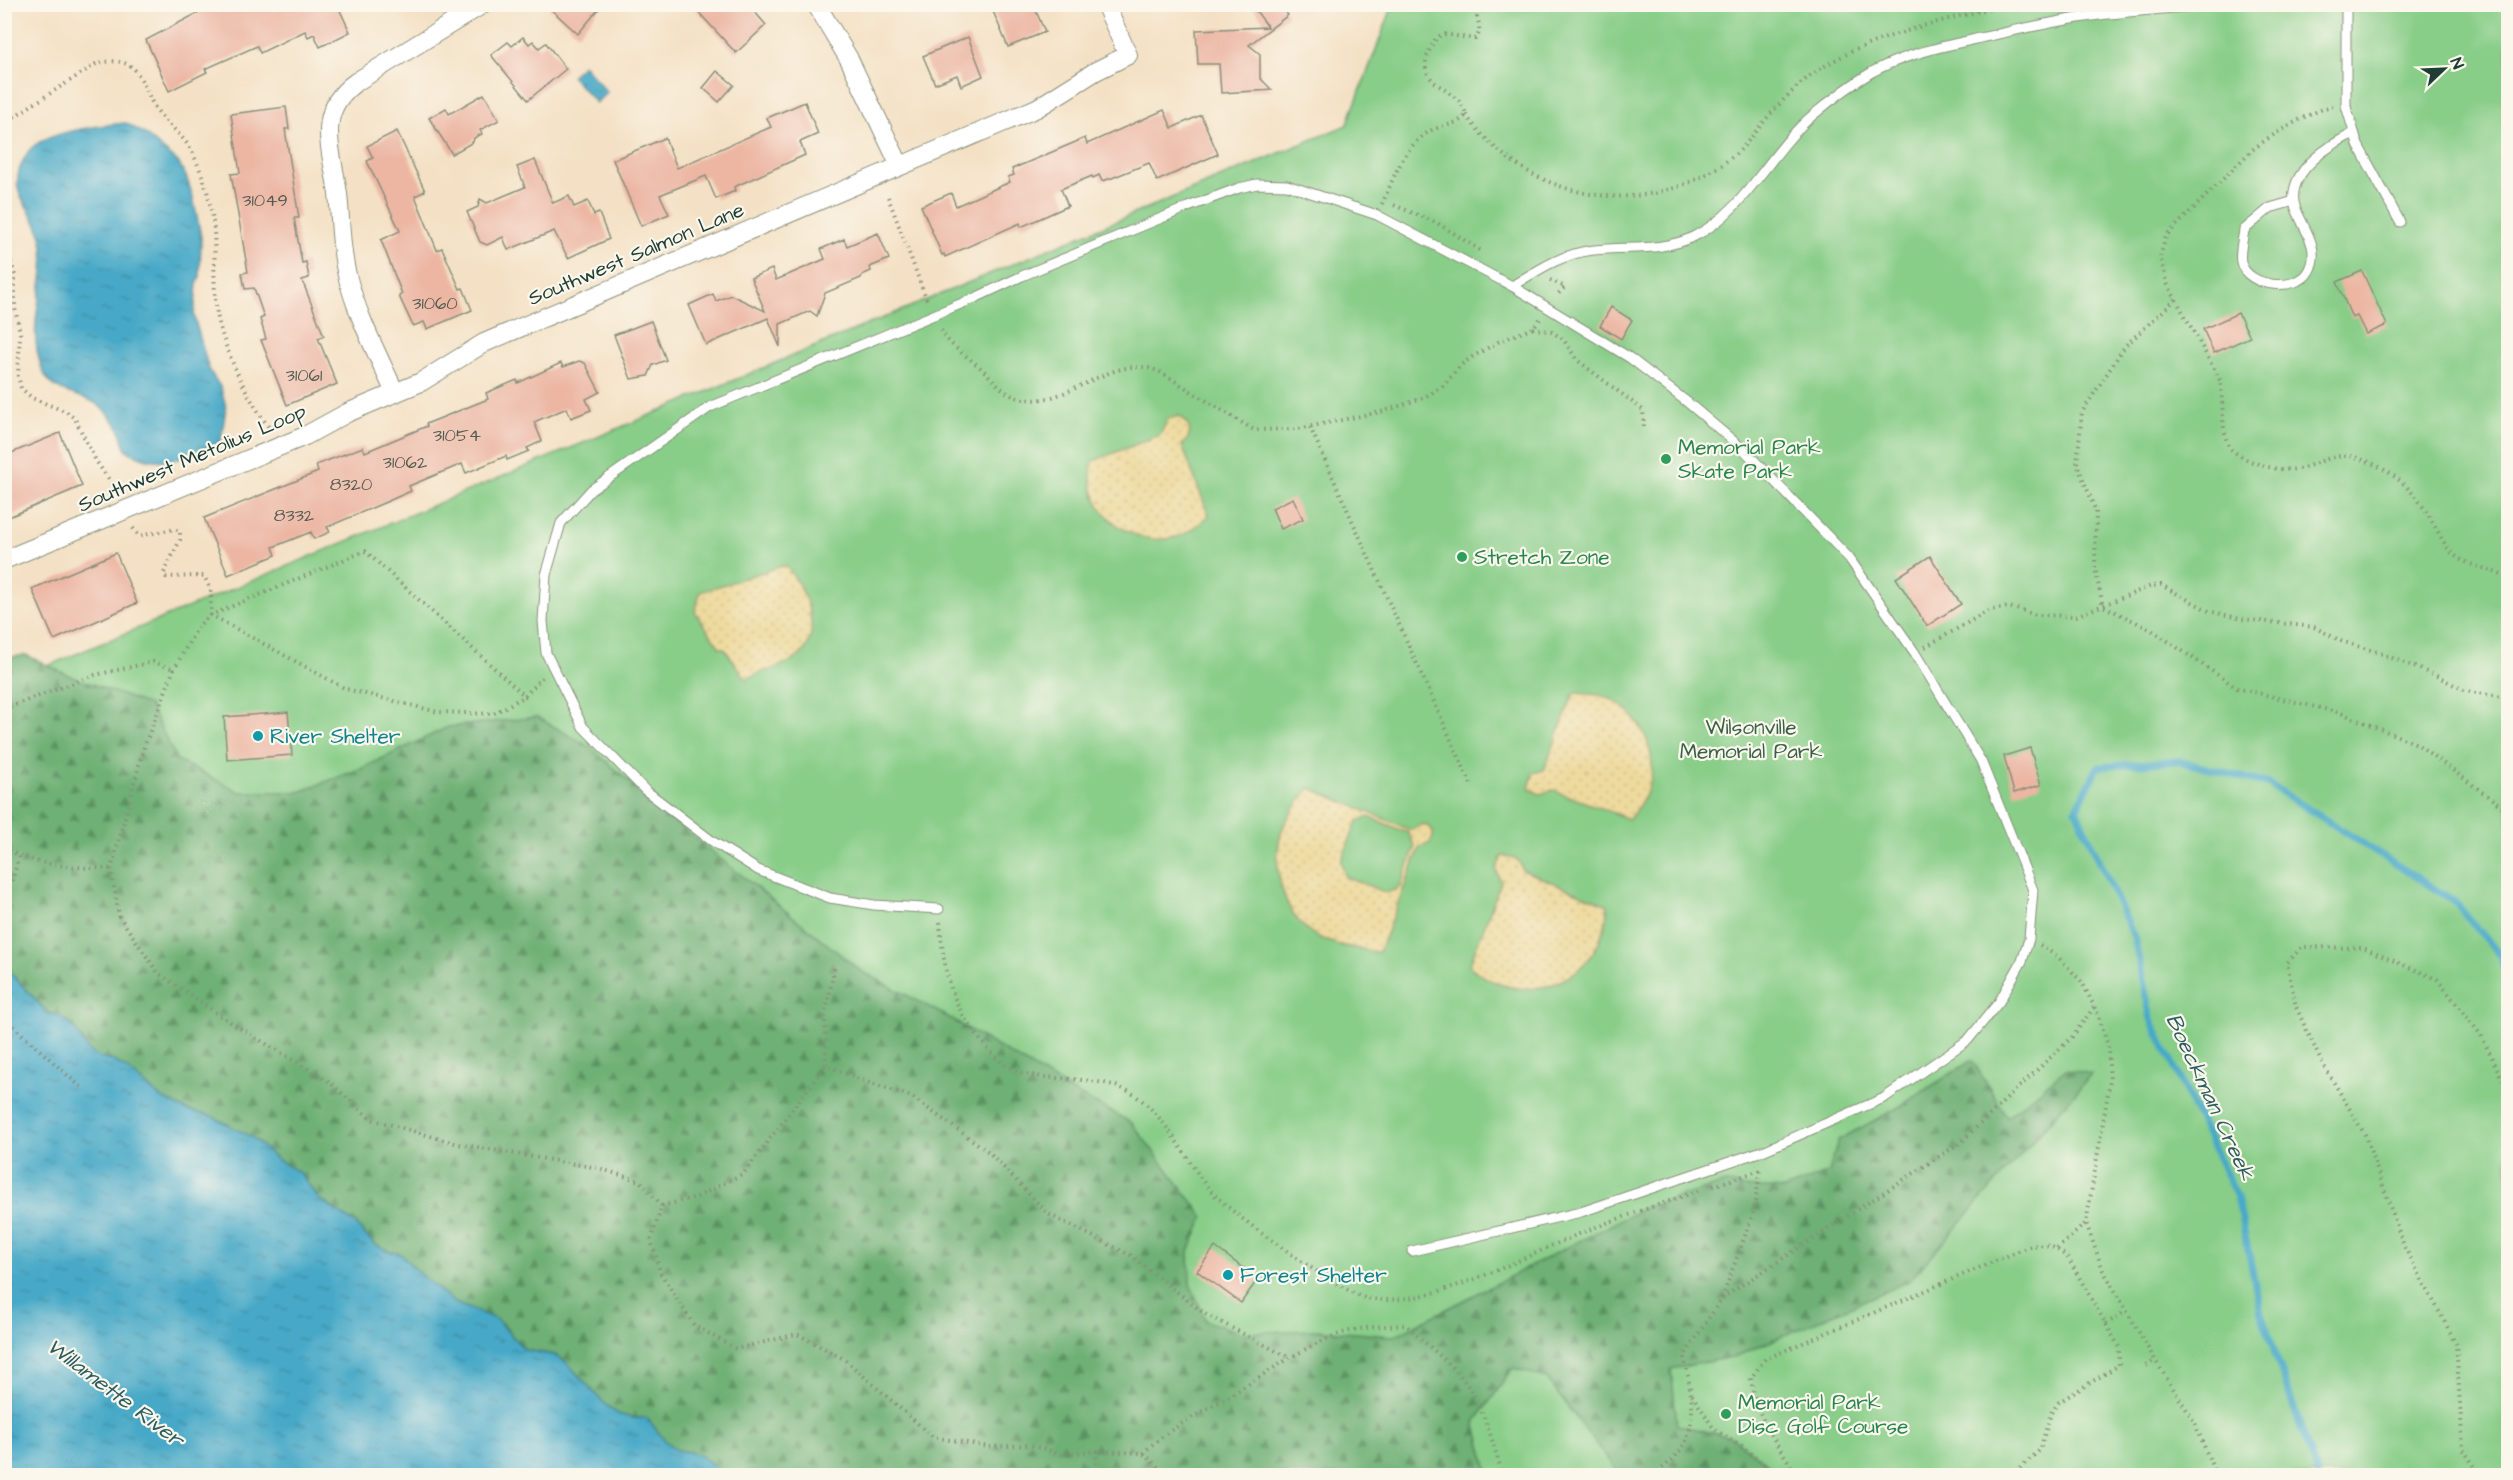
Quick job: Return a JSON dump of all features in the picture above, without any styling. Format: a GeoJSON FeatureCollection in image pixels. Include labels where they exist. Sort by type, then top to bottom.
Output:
{"type":"FeatureCollection","features":[{"type":"Feature","properties":{"kind":"street"},"geometry":{"type":"LineString","coordinates":[[395,393],[347,276],[341,248],[338,197],[329,134],[332,108],[342,93],[356,82],[483,4]]}},
{"type":"Feature","properties":{"kind":"street"},"geometry":{"type":"LineString","coordinates":[[816,4],[849,59],[900,166]]}},
{"type":"Feature","properties":{"kind":"street","name":"Southwest Salmon Lane"},"geometry":{"type":"LineString","coordinates":[[395,393],[421,382],[484,343],[848,190],[1036,108],[1096,71],[1128,55],[1105,4]]}},
{"type":"Feature","properties":{"kind":"street","name":"Southwest Metolius Loop"},"geometry":{"type":"LineString","coordinates":[[4,560],[279,447],[395,393]]}},
{"type":"Feature","properties":{"kind":"lane"},"geometry":{"type":"LineString","coordinates":[[1512,286],[1549,263],[1570,254],[1594,249],[1665,245],[1692,238],[1715,224],[1734,206],[1779,150],[1811,117],[1872,73],[1895,62],[1943,46],[2042,25],[2091,17],[2219,4]]}},
{"type":"Feature","properties":{"kind":"lane"},"geometry":{"type":"LineString","coordinates":[[2346,4],[2346,106],[2358,144],[2400,222]]}},
{"type":"Feature","properties":{"kind":"lane"},"geometry":{"type":"LineString","coordinates":[[2294,201],[2270,208],[2244,230],[2241,262],[2247,274],[2262,282],[2280,285],[2299,283],[2309,273],[2313,262],[2313,249],[2294,201],[2298,183],[2306,167],[2327,147],[2354,133]]}},
{"type":"Feature","properties":{"kind":"lane"},"geometry":{"type":"LineString","coordinates":[[939,909],[874,905],[830,898],[758,870],[712,841],[645,790],[583,727],[551,667],[546,653],[543,621],[546,575],[561,523],[591,490],[710,407],[1188,207],[1239,188],[1257,184],[1287,185],[1377,215],[1512,286],[1630,358],[1744,450],[1849,558],[1914,653],[1981,761],[2033,890],[2029,939],[2022,962],[1999,1002],[1968,1040],[1884,1098],[1765,1150],[1581,1212],[1412,1251]]}},
{"type":"Feature","properties":{"kind":"path"},"geometry":{"type":"LineString","coordinates":[[1473,4],[1480,30],[1479,36],[1475,39],[1444,34],[1437,37],[1425,61],[1431,80],[1465,107],[1466,115],[1496,150],[1529,174],[1548,183],[1588,194],[1630,196],[1650,194],[1696,179],[1739,152],[1773,111],[1820,69],[1909,30],[2009,4]]}},
{"type":"Feature","properties":{"kind":"path"},"geometry":{"type":"LineString","coordinates":[[4,123],[96,64],[123,63],[140,74],[160,115],[187,143],[202,174],[208,192],[214,230],[213,270],[221,331],[251,403],[279,447]]}},
{"type":"Feature","properties":{"kind":"path"},"geometry":{"type":"LineString","coordinates":[[2333,106],[2322,109],[2266,139],[2252,150],[2166,236],[2160,257],[2168,285],[2220,380],[2223,392],[2225,436],[2230,448],[2250,460],[2288,470],[2340,455],[2355,457],[2381,468],[2404,483],[2418,498],[2450,550],[2458,558],[2501,574],[2508,579]]}},
{"type":"Feature","properties":{"kind":"path"},"geometry":{"type":"LineString","coordinates":[[1388,190],[1405,155],[1422,137],[1432,130],[1462,120],[1466,115]]}},
{"type":"Feature","properties":{"kind":"path"},"geometry":{"type":"LineString","coordinates":[[888,196],[929,303]]}},
{"type":"Feature","properties":{"kind":"path"},"geometry":{"type":"LineString","coordinates":[[1383,200],[1437,223],[1487,254]]}},
{"type":"Feature","properties":{"kind":"path"},"geometry":{"type":"LineString","coordinates":[[4,239],[15,275],[15,308],[20,333],[19,381],[21,388],[32,398],[68,412],[75,419],[96,461],[119,494]]}},
{"type":"Feature","properties":{"kind":"path"},"geometry":{"type":"LineString","coordinates":[[1533,328],[1546,306],[1565,287],[1535,272]]}},
{"type":"Feature","properties":{"kind":"path"},"geometry":{"type":"LineString","coordinates":[[2103,606],[2095,568],[2096,512],[2076,464],[2082,412],[2125,346],[2176,299]]}},
{"type":"Feature","properties":{"kind":"path"},"geometry":{"type":"LineString","coordinates":[[941,330],[945,338],[1013,396],[1035,399],[1049,397],[1114,370],[1144,366],[1160,372],[1254,430],[1310,427],[1385,411],[1425,398],[1443,386],[1461,366],[1473,357],[1498,342],[1533,328],[1552,332],[1563,339],[1577,360],[1643,410],[1644,429]]}},
{"type":"Feature","properties":{"kind":"path"},"geometry":{"type":"LineString","coordinates":[[1310,427],[1471,784]]}},
{"type":"Feature","properties":{"kind":"path"},"geometry":{"type":"LineString","coordinates":[[133,527],[139,536],[174,529],[180,531],[180,540],[164,575],[169,579],[201,575],[206,578],[211,590],[211,615]]}},
{"type":"Feature","properties":{"kind":"path"},"geometry":{"type":"LineString","coordinates":[[525,696],[365,550],[211,615],[199,625],[174,669],[144,747],[111,869],[119,916],[158,974],[228,1021],[328,1081],[371,1119],[458,1144],[598,1168],[640,1181],[662,1206]]}},
{"type":"Feature","properties":{"kind":"path"},"geometry":{"type":"LineString","coordinates":[[1914,653],[1990,610],[2009,607],[2036,615],[2070,616],[2103,606],[2151,586],[2162,585],[2209,611],[2242,619],[2314,627],[2341,641],[2380,653],[2439,677],[2466,691],[2508,698]]}},
{"type":"Feature","properties":{"kind":"path"},"geometry":{"type":"LineString","coordinates":[[2103,606],[2150,629],[2237,688],[2341,713],[2417,744],[2508,811]]}},
{"type":"Feature","properties":{"kind":"path"},"geometry":{"type":"LineString","coordinates":[[211,615],[346,689],[438,712],[493,714],[525,696],[551,667]]}},
{"type":"Feature","properties":{"kind":"path"},"geometry":{"type":"LineString","coordinates":[[4,710],[95,675],[153,662],[174,669]]}},
{"type":"Feature","properties":{"kind":"path"},"geometry":{"type":"LineString","coordinates":[[4,847],[19,857],[111,869]]}},
{"type":"Feature","properties":{"kind":"path"},"geometry":{"type":"LineString","coordinates":[[4,890],[12,881],[19,857]]}},
{"type":"Feature","properties":{"kind":"path"},"geometry":{"type":"LineString","coordinates":[[939,909],[946,975],[959,1012],[1001,1063],[1032,1076],[1100,1080],[1132,1093],[1155,1114],[1212,1192],[1235,1214],[1339,1284],[1366,1298],[1408,1299],[1449,1288],[1587,1231],[1761,1170]]}},
{"type":"Feature","properties":{"kind":"path"},"geometry":{"type":"LineString","coordinates":[[2029,939],[2044,946],[2071,969],[2082,982],[2095,1006],[2108,1046],[2110,1081],[2086,1222],[2103,1270],[2195,1424],[2216,1476]]}},
{"type":"Feature","properties":{"kind":"path"},"geometry":{"type":"LineString","coordinates":[[2481,1476],[2463,1449],[2456,1343],[2404,1246],[2366,1135],[2320,1059],[2296,1007],[2287,963],[2302,946],[2363,948],[2437,979],[2481,1035],[2508,1091]]}},
{"type":"Feature","properties":{"kind":"path"},"geometry":{"type":"LineString","coordinates":[[662,1206],[697,1197],[744,1173],[826,1065],[825,1016],[835,965]]}},
{"type":"Feature","properties":{"kind":"path"},"geometry":{"type":"LineString","coordinates":[[1722,1298],[1960,1143],[2072,1037],[2095,1006]]}},
{"type":"Feature","properties":{"kind":"path"},"geometry":{"type":"LineString","coordinates":[[4,1018],[83,1089]]}},
{"type":"Feature","properties":{"kind":"path"},"geometry":{"type":"LineString","coordinates":[[826,1065],[861,1080],[912,1097],[989,1152],[1048,1214],[1130,1255],[1205,1314],[1290,1358]]}},
{"type":"Feature","properties":{"kind":"path"},"geometry":{"type":"LineString","coordinates":[[1653,1476],[1679,1453],[1692,1425],[1691,1395],[1684,1356],[1722,1298],[1753,1214],[1765,1150]]}},
{"type":"Feature","properties":{"kind":"path"},"geometry":{"type":"LineString","coordinates":[[662,1206],[651,1240],[661,1274],[694,1325],[736,1349],[797,1334],[844,1359],[933,1437],[990,1447],[1030,1444],[1061,1454],[1097,1451],[1143,1453],[1168,1476]]}},
{"type":"Feature","properties":{"kind":"path"},"geometry":{"type":"LineString","coordinates":[[2057,1249],[2086,1222]]}},
{"type":"Feature","properties":{"kind":"path"},"geometry":{"type":"LineString","coordinates":[[1798,1476],[1764,1424],[1754,1401],[1751,1378],[1766,1359],[2028,1248],[2043,1244],[2057,1249],[2068,1258],[2119,1347],[2119,1365],[2059,1402],[2051,1413],[2040,1450],[2011,1476]]}},
{"type":"Feature","properties":{"kind":"path"},"geometry":{"type":"LineString","coordinates":[[2106,1324],[2126,1311]]}},
{"type":"Feature","properties":{"kind":"path"},"geometry":{"type":"LineString","coordinates":[[1143,1453],[1178,1425],[1290,1358],[1335,1335],[1381,1326],[1406,1325],[1460,1375],[1473,1393],[1488,1426],[1503,1476]]}},
{"type":"Feature","properties":{"kind":"path"},"geometry":{"type":"LineString","coordinates":[[2146,1366],[2155,1360]]}},
{"type":"Feature","properties":{"kind":"path"},"geometry":{"type":"LineString","coordinates":[[1691,1395],[1714,1430],[1742,1446],[1777,1476]]}},
{"type":"Feature","properties":{"kind":"path"},"geometry":{"type":"LineString","coordinates":[[1095,1476],[1097,1451]]}},
{"type":"Feature","properties":{"kind":"green space","name":"Wilsonville Memorial Park"},"geometry":{"type":"Polygon","coordinates":[[[1393,5],[2508,5],[2508,1475],[724,1475],[5,967],[4,684],[1347,125],[1393,5]]]}},
{"type":"Feature","properties":{"kind":"green space"},"geometry":{"type":"Polygon","coordinates":[[[26,655],[70,676],[149,705],[177,760],[240,792],[299,792],[365,767],[448,727],[537,717],[590,747],[686,831],[861,971],[946,1016],[1077,1094],[1131,1122],[1204,1217],[1189,1251],[1190,1284],[1206,1321],[1243,1333],[1316,1330],[1394,1336],[1646,1207],[1726,1183],[1742,1187],[1785,1189],[1829,1172],[1838,1140],[1896,1109],[1972,1060],[2007,1117],[2066,1069],[2092,1074],[1909,1281],[1737,1356],[1671,1369],[1677,1425],[1732,1437],[1780,1475],[1625,1475],[1616,1470],[1546,1378],[1513,1368],[1475,1422],[1489,1475],[724,1475],[691,1452],[676,1450],[665,1441],[647,1418],[632,1418],[618,1414],[606,1405],[566,1362],[555,1355],[525,1350],[514,1341],[507,1328],[455,1303],[421,1275],[401,1254],[374,1244],[354,1223],[318,1198],[300,1173],[275,1158],[253,1138],[214,1117],[186,1110],[160,1097],[114,1061],[100,1058],[88,1050],[72,1025],[61,1017],[47,1012],[5,967],[4,658],[26,655]]]}},
{"type":"Feature","properties":{"kind":"sand"},"geometry":{"type":"Polygon","coordinates":[[[1179,416],[1189,426],[1188,438],[1182,445],[1209,516],[1190,531],[1177,537],[1160,539],[1143,537],[1113,522],[1102,510],[1094,495],[1091,479],[1093,461],[1160,435],[1168,419],[1179,416]]]}},
{"type":"Feature","properties":{"kind":"sand"},"geometry":{"type":"Polygon","coordinates":[[[785,565],[805,597],[811,623],[810,636],[806,647],[798,657],[746,679],[724,648],[720,648],[695,612],[700,592],[785,565]]]}},
{"type":"Feature","properties":{"kind":"sand"},"geometry":{"type":"Polygon","coordinates":[[[1576,693],[1599,695],[1624,707],[1634,717],[1648,742],[1652,770],[1650,783],[1644,798],[1629,819],[1553,790],[1540,794],[1529,789],[1533,773],[1544,770],[1573,695],[1576,693]]]}},
{"type":"Feature","properties":{"kind":"sand"},"geometry":{"type":"Polygon","coordinates":[[[1310,788],[1411,830],[1423,824],[1433,833],[1432,840],[1420,847],[1379,952],[1342,946],[1318,937],[1302,925],[1286,901],[1279,872],[1279,844],[1282,830],[1294,808],[1310,788]],[[1369,817],[1357,822],[1341,862],[1346,877],[1387,893],[1400,887],[1415,847],[1408,833],[1369,817]]]}},
{"type":"Feature","properties":{"kind":"sand"},"geometry":{"type":"Polygon","coordinates":[[[1502,856],[1515,859],[1520,863],[1522,870],[1608,905],[1603,931],[1593,953],[1577,970],[1558,982],[1537,988],[1514,988],[1491,981],[1469,966],[1501,882],[1496,870],[1502,856]]]}},
{"type":"Feature","properties":{"kind":"water"},"geometry":{"type":"Polygon","coordinates":[[[583,65],[607,92],[596,103],[571,76],[583,65]]]}},
{"type":"Feature","properties":{"kind":"water"},"geometry":{"type":"Polygon","coordinates":[[[126,123],[145,134],[178,162],[186,176],[201,236],[200,277],[197,284],[194,316],[209,370],[221,388],[226,407],[221,441],[191,455],[170,460],[149,459],[128,451],[117,426],[101,408],[87,399],[63,391],[50,382],[41,366],[37,349],[36,316],[44,256],[39,228],[19,190],[20,167],[28,152],[46,139],[73,131],[126,123]]]}},
{"type":"Feature","properties":{"kind":"water","name":"Willamette River"},"geometry":{"type":"Polygon","coordinates":[[[5,967],[47,1012],[61,1017],[72,1025],[88,1050],[100,1058],[114,1061],[127,1069],[160,1097],[186,1110],[214,1117],[253,1138],[275,1158],[300,1173],[318,1198],[354,1223],[374,1244],[387,1251],[401,1254],[421,1275],[455,1303],[496,1319],[525,1350],[554,1355],[566,1362],[606,1405],[618,1414],[632,1418],[647,1418],[665,1441],[676,1450],[691,1452],[704,1458],[724,1475],[5,1475],[5,967]]]}},
{"type":"Feature","properties":{"kind":"building"},"geometry":{"type":"Polygon","coordinates":[[[215,4],[337,4],[350,32],[320,47],[314,34],[308,37],[305,31],[260,53],[257,46],[205,69],[207,72],[169,91],[146,40],[215,4]]]}},
{"type":"Feature","properties":{"kind":"building"},"geometry":{"type":"Polygon","coordinates":[[[545,4],[603,4],[578,34],[545,4]]]}},
{"type":"Feature","properties":{"kind":"building"},"geometry":{"type":"Polygon","coordinates":[[[691,4],[748,4],[766,25],[736,53],[691,4]]]}},
{"type":"Feature","properties":{"kind":"building"},"geometry":{"type":"Polygon","coordinates":[[[990,4],[1033,4],[1045,32],[1008,47],[990,4]]]}},
{"type":"Feature","properties":{"kind":"building"},"geometry":{"type":"Polygon","coordinates":[[[1251,4],[1280,4],[1288,15],[1249,45],[1260,54],[1260,78],[1272,90],[1221,93],[1219,64],[1198,64],[1196,30],[1268,27],[1251,4]]]}},
{"type":"Feature","properties":{"kind":"building"},"geometry":{"type":"Polygon","coordinates":[[[523,37],[529,44],[533,41],[539,48],[546,43],[566,69],[528,100],[491,55],[508,42],[512,46],[523,37]]]}},
{"type":"Feature","properties":{"kind":"building"},"geometry":{"type":"Polygon","coordinates":[[[968,37],[983,76],[961,86],[957,75],[935,84],[923,56],[968,37]]]}},
{"type":"Feature","properties":{"kind":"building"},"geometry":{"type":"Polygon","coordinates":[[[717,71],[734,85],[719,102],[703,88],[717,71]]]}},
{"type":"Feature","properties":{"kind":"building"},"geometry":{"type":"Polygon","coordinates":[[[484,94],[499,120],[480,130],[482,134],[474,138],[473,142],[452,154],[429,118],[446,108],[449,114],[484,94]]]}},
{"type":"Feature","properties":{"kind":"building"},"geometry":{"type":"Polygon","coordinates":[[[805,102],[818,134],[800,142],[805,155],[734,187],[735,191],[716,199],[706,176],[660,195],[669,214],[641,226],[613,160],[665,138],[677,168],[771,127],[767,118],[805,102]]]}},
{"type":"Feature","properties":{"kind":"building"},"geometry":{"type":"Polygon","coordinates":[[[286,107],[289,129],[285,129],[299,218],[294,218],[302,263],[306,262],[309,278],[302,280],[324,336],[318,338],[337,384],[287,405],[261,340],[266,339],[260,319],[264,317],[254,288],[245,289],[242,273],[248,272],[231,174],[240,173],[231,114],[286,107]]]}},
{"type":"Feature","properties":{"kind":"building"},"geometry":{"type":"Polygon","coordinates":[[[1164,110],[1172,128],[1201,115],[1218,154],[1157,181],[1149,163],[1102,181],[1099,175],[1093,178],[1092,176],[1061,189],[1068,206],[1021,227],[1020,223],[945,257],[944,254],[942,255],[921,206],[951,193],[956,206],[1010,182],[1008,177],[1014,175],[1012,169],[1085,138],[1087,144],[1164,110]]]}},
{"type":"Feature","properties":{"kind":"building"},"geometry":{"type":"Polygon","coordinates":[[[397,131],[425,191],[415,196],[437,250],[442,248],[472,310],[427,329],[424,322],[413,326],[399,296],[402,294],[381,240],[400,231],[367,161],[373,158],[367,146],[397,131]]]}},
{"type":"Feature","properties":{"kind":"building"},"geometry":{"type":"Polygon","coordinates":[[[535,160],[553,203],[569,196],[574,207],[588,201],[594,215],[599,213],[609,239],[568,258],[554,231],[508,250],[503,237],[487,245],[480,242],[467,212],[478,207],[480,199],[487,203],[525,187],[517,167],[535,160]]]}},
{"type":"Feature","properties":{"kind":"building"},"geometry":{"type":"Polygon","coordinates":[[[878,233],[889,259],[870,267],[871,271],[862,275],[861,278],[825,293],[817,316],[810,311],[780,324],[780,347],[768,318],[706,345],[689,305],[713,294],[716,301],[731,295],[765,311],[751,278],[772,269],[776,280],[825,259],[821,249],[844,239],[847,246],[878,233]]]}},
{"type":"Feature","properties":{"kind":"building"},"geometry":{"type":"Polygon","coordinates":[[[2362,271],[2387,325],[2366,334],[2357,316],[2352,318],[2337,282],[2362,271]]]}},
{"type":"Feature","properties":{"kind":"building"},"geometry":{"type":"Polygon","coordinates":[[[1611,307],[1632,320],[1621,339],[1600,326],[1611,307]]]}},
{"type":"Feature","properties":{"kind":"building"},"geometry":{"type":"Polygon","coordinates":[[[2238,313],[2250,337],[2214,353],[2203,329],[2238,313]]]}},
{"type":"Feature","properties":{"kind":"building"},"geometry":{"type":"Polygon","coordinates":[[[651,321],[666,360],[653,365],[648,376],[631,379],[614,335],[651,321]]]}},
{"type":"Feature","properties":{"kind":"building"},"geometry":{"type":"Polygon","coordinates":[[[579,361],[585,363],[600,392],[586,399],[591,410],[571,418],[567,408],[534,422],[542,441],[527,448],[529,451],[507,460],[506,456],[466,473],[462,464],[409,486],[411,491],[327,527],[330,532],[314,539],[311,532],[273,547],[276,555],[228,575],[204,518],[318,472],[316,465],[363,447],[365,452],[427,426],[426,424],[488,399],[486,393],[517,380],[518,383],[561,363],[563,367],[579,361]]]}},
{"type":"Feature","properties":{"kind":"building"},"geometry":{"type":"Polygon","coordinates":[[[60,433],[82,486],[4,519],[4,456],[60,433]]]}},
{"type":"Feature","properties":{"kind":"building"},"geometry":{"type":"Polygon","coordinates":[[[1293,498],[1303,519],[1281,529],[1272,508],[1293,498]]]}},
{"type":"Feature","properties":{"kind":"building"},"geometry":{"type":"Polygon","coordinates":[[[116,553],[137,603],[54,640],[32,589],[116,553]]]}},
{"type":"Feature","properties":{"kind":"building"},"geometry":{"type":"Polygon","coordinates":[[[1930,556],[1961,604],[1927,626],[1896,578],[1930,556]]]}},
{"type":"Feature","properties":{"kind":"building","name":"River Shelter"},"geometry":{"type":"Polygon","coordinates":[[[288,712],[292,755],[227,760],[224,717],[288,712]]]}},
{"type":"Feature","properties":{"kind":"building"},"geometry":{"type":"Polygon","coordinates":[[[2030,748],[2041,785],[2014,793],[2004,756],[2030,748]]]}},
{"type":"Feature","properties":{"kind":"building","name":"Forest Shelter"},"geometry":{"type":"Polygon","coordinates":[[[1215,1247],[1258,1279],[1241,1303],[1197,1271],[1215,1247]]]}},
{"type":"Feature","properties":{"kind":"waterway","name":"Boeckman Creek"},"geometry":{"type":"LineString","coordinates":[[2318,1476],[2261,1313],[2237,1197],[2151,1019],[2134,937],[2076,810],[2098,767],[2178,761],[2269,784],[2454,901],[2501,956],[2508,982]]}},
{"type":"Feature","properties":{"kind":"place","name":"Memorial Park Skate Park"},"geometry":{"type":"Point","coordinates":[1666,459]}},
{"type":"Feature","properties":{"kind":"place","name":"Stretch Zone"},"geometry":{"type":"Point","coordinates":[1462,557]}},
{"type":"Feature","properties":{"kind":"place","name":"River Shelter"},"geometry":{"type":"Point","coordinates":[258,736]}},
{"type":"Feature","properties":{"kind":"place","name":"Forest Shelter"},"geometry":{"type":"Point","coordinates":[1228,1275]}},
{"type":"Feature","properties":{"kind":"place","name":"Memorial Park Disc Golf Course"},"geometry":{"type":"Point","coordinates":[1726,1414]}}]}
